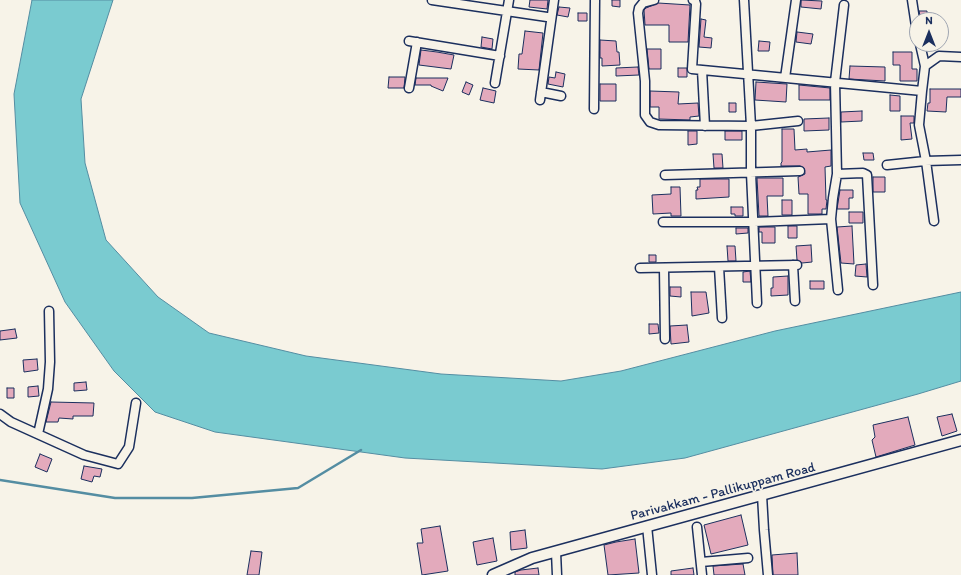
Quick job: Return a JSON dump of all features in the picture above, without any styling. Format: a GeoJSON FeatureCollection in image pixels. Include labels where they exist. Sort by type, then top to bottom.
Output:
{"type":"FeatureCollection","features":[{"type":"Feature","properties":{"kind":"street"},"geometry":{"type":"LineString","coordinates":[[432,0],[547,17]]}},
{"type":"Feature","properties":{"kind":"street"},"geometry":{"type":"LineString","coordinates":[[495,83],[509,0]]}},
{"type":"Feature","properties":{"kind":"street"},"geometry":{"type":"LineString","coordinates":[[554,0],[540,96],[561,96]]}},
{"type":"Feature","properties":{"kind":"street"},"geometry":{"type":"LineString","coordinates":[[594,109],[595,0]]}},
{"type":"Feature","properties":{"kind":"street"},"geometry":{"type":"LineString","coordinates":[[654,0],[642,3],[638,13],[645,81],[645,115],[650,122],[660,125],[751,126],[798,121]]}},
{"type":"Feature","properties":{"kind":"street"},"geometry":{"type":"LineString","coordinates":[[693,0],[696,4],[692,69],[922,91]]}},
{"type":"Feature","properties":{"kind":"street"},"geometry":{"type":"LineString","coordinates":[[744,0],[758,303]]}},
{"type":"Feature","properties":{"kind":"street"},"geometry":{"type":"LineString","coordinates":[[785,78],[796,0]]}},
{"type":"Feature","properties":{"kind":"street"},"geometry":{"type":"LineString","coordinates":[[912,0],[914,12]]}},
{"type":"Feature","properties":{"kind":"street"},"geometry":{"type":"LineString","coordinates":[[838,290],[831,219],[832,198],[837,174],[835,82],[844,5]]}},
{"type":"Feature","properties":{"kind":"street"},"geometry":{"type":"LineString","coordinates":[[409,88],[413,41],[500,56]]}},
{"type":"Feature","properties":{"kind":"street"},"geometry":{"type":"LineString","coordinates":[[922,52],[925,66],[919,125],[926,161],[934,221]]}},
{"type":"Feature","properties":{"kind":"street"},"geometry":{"type":"LineString","coordinates":[[925,66],[940,56],[961,57]]}},
{"type":"Feature","properties":{"kind":"street"},"geometry":{"type":"LineString","coordinates":[[702,70],[705,126]]}},
{"type":"Feature","properties":{"kind":"street"},"geometry":{"type":"LineString","coordinates":[[887,165],[926,161],[961,160]]}},
{"type":"Feature","properties":{"kind":"street"},"geometry":{"type":"LineString","coordinates":[[665,175],[800,171]]}},
{"type":"Feature","properties":{"kind":"street"},"geometry":{"type":"LineString","coordinates":[[837,174],[863,172],[867,176],[874,285]]}},
{"type":"Feature","properties":{"kind":"street"},"geometry":{"type":"LineString","coordinates":[[663,222],[754,222],[831,219]]}},
{"type":"Feature","properties":{"kind":"street"},"geometry":{"type":"LineString","coordinates":[[640,268],[795,265],[795,301]]}},
{"type":"Feature","properties":{"kind":"street"},"geometry":{"type":"LineString","coordinates":[[719,267],[722,318]]}},
{"type":"Feature","properties":{"kind":"street"},"geometry":{"type":"LineString","coordinates":[[664,268],[665,339]]}},
{"type":"Feature","properties":{"kind":"street"},"geometry":{"type":"LineString","coordinates":[[38,434],[48,389],[50,362],[49,311]]}},
{"type":"Feature","properties":{"kind":"street"},"geometry":{"type":"LineString","coordinates":[[0,414],[11,422],[84,455],[118,464],[129,447],[136,403]]}},
{"type":"Feature","properties":{"kind":"street","name":"Parivakkam - Pallikuppam Road"},"geometry":{"type":"LineString","coordinates":[[493,575],[532,558],[961,440]]}},
{"type":"Feature","properties":{"kind":"street"},"geometry":{"type":"LineString","coordinates":[[762,495],[768,575]]}},
{"type":"Feature","properties":{"kind":"street"},"geometry":{"type":"LineString","coordinates":[[647,526],[652,575]]}},
{"type":"Feature","properties":{"kind":"street"},"geometry":{"type":"LineString","coordinates":[[697,527],[702,575]]}},
{"type":"Feature","properties":{"kind":"street"},"geometry":{"type":"LineString","coordinates":[[556,552],[557,575]]}},
{"type":"Feature","properties":{"kind":"street"},"geometry":{"type":"LineString","coordinates":[[701,562],[748,558]]}},
{"type":"Feature","properties":{"kind":"water"},"geometry":{"type":"Polygon","coordinates":[[[32,0],[113,0],[81,99],[85,163],[106,240],[158,297],[209,333],[306,356],[441,374],[561,381],[621,371],[775,331],[961,292],[961,381],[685,458],[602,469],[405,458],[215,432],[155,412],[114,371],[65,302],[20,203],[14,94],[32,0]]]}},
{"type":"Feature","properties":{"kind":"building"},"geometry":{"type":"Polygon","coordinates":[[[530,0],[548,0],[547,9],[529,7],[530,0]]]}},
{"type":"Feature","properties":{"kind":"building"},"geometry":{"type":"Polygon","coordinates":[[[612,0],[620,0],[620,7],[612,6],[612,0]]]}},
{"type":"Feature","properties":{"kind":"building"},"geometry":{"type":"Polygon","coordinates":[[[801,0],[822,1],[821,9],[801,7],[801,0]]]}},
{"type":"Feature","properties":{"kind":"building"},"geometry":{"type":"Polygon","coordinates":[[[658,3],[690,5],[688,42],[669,42],[669,25],[645,25],[644,10],[658,3]]]}},
{"type":"Feature","properties":{"kind":"building"},"geometry":{"type":"Polygon","coordinates":[[[559,7],[570,8],[568,17],[557,15],[559,7]]]}},
{"type":"Feature","properties":{"kind":"building"},"geometry":{"type":"Polygon","coordinates":[[[578,13],[587,13],[587,21],[578,21],[578,13]]]}},
{"type":"Feature","properties":{"kind":"building"},"geometry":{"type":"Polygon","coordinates":[[[701,19],[706,20],[704,37],[712,38],[711,48],[699,47],[701,19]]]}},
{"type":"Feature","properties":{"kind":"building"},"geometry":{"type":"Polygon","coordinates":[[[525,31],[543,33],[539,70],[518,69],[519,54],[522,54],[525,31]]]}},
{"type":"Feature","properties":{"kind":"building"},"geometry":{"type":"Polygon","coordinates":[[[797,32],[813,34],[811,44],[796,42],[797,32]]]}},
{"type":"Feature","properties":{"kind":"building"},"geometry":{"type":"Polygon","coordinates":[[[482,37],[493,39],[492,49],[481,47],[482,37]]]}},
{"type":"Feature","properties":{"kind":"building"},"geometry":{"type":"Polygon","coordinates":[[[600,40],[616,41],[620,65],[602,66],[602,58],[600,58],[600,40]]]}},
{"type":"Feature","properties":{"kind":"building"},"geometry":{"type":"Polygon","coordinates":[[[759,41],[770,42],[769,51],[758,51],[759,41]]]}},
{"type":"Feature","properties":{"kind":"building"},"geometry":{"type":"Polygon","coordinates":[[[647,49],[661,49],[661,69],[649,69],[647,49]]]}},
{"type":"Feature","properties":{"kind":"building"},"geometry":{"type":"Polygon","coordinates":[[[421,50],[454,55],[451,69],[419,65],[421,50]]]}},
{"type":"Feature","properties":{"kind":"building"},"geometry":{"type":"Polygon","coordinates":[[[893,52],[912,52],[912,69],[917,69],[917,81],[900,81],[900,65],[893,65],[893,52]]]}},
{"type":"Feature","properties":{"kind":"building"},"geometry":{"type":"Polygon","coordinates":[[[850,66],[885,67],[885,81],[849,79],[850,66]]]}},
{"type":"Feature","properties":{"kind":"building"},"geometry":{"type":"Polygon","coordinates":[[[638,67],[639,75],[616,76],[616,68],[638,67]]]}},
{"type":"Feature","properties":{"kind":"building"},"geometry":{"type":"Polygon","coordinates":[[[678,68],[687,68],[687,77],[678,77],[678,68]]]}},
{"type":"Feature","properties":{"kind":"building"},"geometry":{"type":"Polygon","coordinates":[[[556,72],[565,74],[563,87],[548,84],[549,77],[555,78],[556,72]]]}},
{"type":"Feature","properties":{"kind":"building"},"geometry":{"type":"Polygon","coordinates":[[[389,77],[405,77],[404,88],[388,88],[389,77]]]}},
{"type":"Feature","properties":{"kind":"building"},"geometry":{"type":"Polygon","coordinates":[[[416,78],[448,78],[443,91],[431,85],[415,85],[416,78]]]}},
{"type":"Feature","properties":{"kind":"building"},"geometry":{"type":"Polygon","coordinates":[[[466,82],[473,85],[469,95],[462,92],[466,82]]]}},
{"type":"Feature","properties":{"kind":"building"},"geometry":{"type":"Polygon","coordinates":[[[756,82],[787,84],[786,102],[755,100],[756,82]]]}},
{"type":"Feature","properties":{"kind":"building"},"geometry":{"type":"Polygon","coordinates":[[[600,84],[616,84],[616,101],[600,101],[600,84]]]}},
{"type":"Feature","properties":{"kind":"building"},"geometry":{"type":"Polygon","coordinates":[[[799,85],[830,88],[830,100],[799,100],[799,85]]]}},
{"type":"Feature","properties":{"kind":"building"},"geometry":{"type":"Polygon","coordinates":[[[483,88],[496,91],[494,103],[480,100],[483,88]]]}},
{"type":"Feature","properties":{"kind":"building"},"geometry":{"type":"Polygon","coordinates":[[[930,89],[961,89],[961,97],[947,97],[946,112],[927,111],[928,103],[930,103],[930,89]]]}},
{"type":"Feature","properties":{"kind":"building"},"geometry":{"type":"Polygon","coordinates":[[[650,91],[679,92],[678,104],[698,103],[699,116],[690,117],[690,120],[659,119],[659,107],[650,107],[650,91]]]}},
{"type":"Feature","properties":{"kind":"building"},"geometry":{"type":"Polygon","coordinates":[[[890,95],[900,96],[900,111],[890,111],[890,95]]]}},
{"type":"Feature","properties":{"kind":"building"},"geometry":{"type":"Polygon","coordinates":[[[729,103],[736,103],[736,112],[729,112],[729,103]]]}},
{"type":"Feature","properties":{"kind":"building"},"geometry":{"type":"Polygon","coordinates":[[[862,111],[862,121],[841,122],[841,112],[862,111]]]}},
{"type":"Feature","properties":{"kind":"building"},"geometry":{"type":"Polygon","coordinates":[[[901,116],[914,116],[914,123],[910,123],[912,139],[901,140],[901,116]]]}},
{"type":"Feature","properties":{"kind":"building"},"geometry":{"type":"Polygon","coordinates":[[[829,118],[829,130],[804,131],[804,119],[829,118]]]}},
{"type":"Feature","properties":{"kind":"building"},"geometry":{"type":"Polygon","coordinates":[[[782,129],[794,129],[795,150],[807,149],[807,152],[831,150],[831,166],[825,167],[827,200],[826,209],[822,209],[822,214],[808,214],[808,194],[799,194],[798,177],[805,174],[804,168],[800,166],[781,166],[782,129]]]}},
{"type":"Feature","properties":{"kind":"building"},"geometry":{"type":"Polygon","coordinates":[[[688,131],[697,131],[697,144],[688,145],[688,131]]]}},
{"type":"Feature","properties":{"kind":"building"},"geometry":{"type":"Polygon","coordinates":[[[725,131],[742,131],[742,140],[725,140],[725,131]]]}},
{"type":"Feature","properties":{"kind":"building"},"geometry":{"type":"Polygon","coordinates":[[[863,153],[873,153],[874,160],[864,160],[863,153]]]}},
{"type":"Feature","properties":{"kind":"building"},"geometry":{"type":"Polygon","coordinates":[[[713,154],[722,154],[723,168],[714,168],[713,154]]]}},
{"type":"Feature","properties":{"kind":"building"},"geometry":{"type":"Polygon","coordinates":[[[873,177],[885,177],[885,192],[873,192],[873,177]]]}},
{"type":"Feature","properties":{"kind":"building"},"geometry":{"type":"Polygon","coordinates":[[[757,178],[783,178],[783,196],[767,196],[768,216],[759,216],[757,178]]]}},
{"type":"Feature","properties":{"kind":"building"},"geometry":{"type":"Polygon","coordinates":[[[700,179],[729,179],[729,197],[696,199],[696,190],[698,190],[697,187],[700,187],[700,179]]]}},
{"type":"Feature","properties":{"kind":"building"},"geometry":{"type":"Polygon","coordinates":[[[671,187],[680,187],[681,216],[671,216],[671,213],[653,214],[652,195],[671,194],[671,187]]]}},
{"type":"Feature","properties":{"kind":"building"},"geometry":{"type":"Polygon","coordinates":[[[840,190],[853,190],[853,198],[849,198],[849,209],[837,209],[840,190]]]}},
{"type":"Feature","properties":{"kind":"building"},"geometry":{"type":"Polygon","coordinates":[[[782,200],[792,200],[792,215],[782,215],[782,200]]]}},
{"type":"Feature","properties":{"kind":"building"},"geometry":{"type":"Polygon","coordinates":[[[731,207],[743,207],[743,216],[735,216],[735,214],[731,214],[731,207]]]}},
{"type":"Feature","properties":{"kind":"building"},"geometry":{"type":"Polygon","coordinates":[[[849,212],[863,212],[863,223],[849,223],[849,212]]]}},
{"type":"Feature","properties":{"kind":"building"},"geometry":{"type":"Polygon","coordinates":[[[788,226],[797,226],[797,238],[788,238],[788,226]]]}},
{"type":"Feature","properties":{"kind":"building"},"geometry":{"type":"Polygon","coordinates":[[[852,226],[854,264],[841,263],[837,227],[852,226]]]}},
{"type":"Feature","properties":{"kind":"building"},"geometry":{"type":"Polygon","coordinates":[[[759,227],[775,227],[775,243],[762,243],[762,232],[759,232],[759,227]]]}},
{"type":"Feature","properties":{"kind":"building"},"geometry":{"type":"Polygon","coordinates":[[[736,228],[748,228],[748,233],[736,234],[736,228]]]}},
{"type":"Feature","properties":{"kind":"building"},"geometry":{"type":"Polygon","coordinates":[[[811,245],[812,262],[802,263],[797,260],[796,246],[811,245]]]}},
{"type":"Feature","properties":{"kind":"building"},"geometry":{"type":"Polygon","coordinates":[[[727,246],[735,246],[736,261],[728,261],[727,246]]]}},
{"type":"Feature","properties":{"kind":"building"},"geometry":{"type":"Polygon","coordinates":[[[649,255],[656,255],[656,262],[649,262],[649,255]]]}},
{"type":"Feature","properties":{"kind":"building"},"geometry":{"type":"Polygon","coordinates":[[[866,264],[867,277],[855,276],[856,265],[866,264]]]}},
{"type":"Feature","properties":{"kind":"building"},"geometry":{"type":"Polygon","coordinates":[[[750,271],[751,282],[743,282],[743,272],[750,271]]]}},
{"type":"Feature","properties":{"kind":"building"},"geometry":{"type":"Polygon","coordinates":[[[788,276],[788,295],[771,296],[773,277],[788,276]]]}},
{"type":"Feature","properties":{"kind":"building"},"geometry":{"type":"Polygon","coordinates":[[[810,281],[824,281],[824,289],[810,289],[810,281]]]}},
{"type":"Feature","properties":{"kind":"building"},"geometry":{"type":"Polygon","coordinates":[[[670,287],[681,287],[681,297],[670,296],[670,287]]]}},
{"type":"Feature","properties":{"kind":"building"},"geometry":{"type":"Polygon","coordinates":[[[691,292],[706,292],[709,313],[692,316],[691,292]]]}},
{"type":"Feature","properties":{"kind":"building"},"geometry":{"type":"Polygon","coordinates":[[[649,324],[658,324],[659,333],[649,334],[649,324]]]}},
{"type":"Feature","properties":{"kind":"building"},"geometry":{"type":"Polygon","coordinates":[[[687,325],[689,342],[671,344],[670,326],[687,325]]]}},
{"type":"Feature","properties":{"kind":"building"},"geometry":{"type":"Polygon","coordinates":[[[15,329],[17,338],[0,340],[0,331],[15,329]]]}},
{"type":"Feature","properties":{"kind":"building"},"geometry":{"type":"Polygon","coordinates":[[[37,359],[38,370],[24,372],[23,360],[37,359]]]}},
{"type":"Feature","properties":{"kind":"building"},"geometry":{"type":"Polygon","coordinates":[[[86,382],[87,390],[74,391],[74,383],[86,382]]]}},
{"type":"Feature","properties":{"kind":"building"},"geometry":{"type":"Polygon","coordinates":[[[38,386],[39,396],[28,397],[28,387],[38,386]]]}},
{"type":"Feature","properties":{"kind":"building"},"geometry":{"type":"Polygon","coordinates":[[[7,388],[14,388],[14,398],[7,398],[7,388]]]}},
{"type":"Feature","properties":{"kind":"building"},"geometry":{"type":"Polygon","coordinates":[[[51,402],[94,403],[93,416],[73,416],[73,419],[59,418],[58,422],[46,422],[51,402]]]}},
{"type":"Feature","properties":{"kind":"building"},"geometry":{"type":"Polygon","coordinates":[[[952,414],[957,431],[942,436],[937,417],[952,414]]]}},
{"type":"Feature","properties":{"kind":"building"},"geometry":{"type":"Polygon","coordinates":[[[908,417],[915,445],[876,457],[872,440],[875,437],[873,425],[908,417]]]}},
{"type":"Feature","properties":{"kind":"building"},"geometry":{"type":"Polygon","coordinates":[[[40,454],[52,459],[47,472],[35,467],[40,454]]]}},
{"type":"Feature","properties":{"kind":"building"},"geometry":{"type":"Polygon","coordinates":[[[84,466],[102,469],[100,477],[94,476],[92,482],[81,479],[84,466]]]}},
{"type":"Feature","properties":{"kind":"building"},"geometry":{"type":"Polygon","coordinates":[[[741,515],[748,545],[711,554],[704,525],[741,515]]]}},
{"type":"Feature","properties":{"kind":"building"},"geometry":{"type":"Polygon","coordinates":[[[440,526],[448,571],[422,575],[417,543],[423,543],[421,529],[440,526]]]}},
{"type":"Feature","properties":{"kind":"building"},"geometry":{"type":"Polygon","coordinates":[[[525,530],[527,548],[511,550],[510,532],[525,530]]]}},
{"type":"Feature","properties":{"kind":"building"},"geometry":{"type":"Polygon","coordinates":[[[493,538],[497,561],[477,565],[473,542],[493,538]]]}},
{"type":"Feature","properties":{"kind":"building"},"geometry":{"type":"Polygon","coordinates":[[[635,539],[639,573],[608,575],[604,545],[635,539]]]}},
{"type":"Feature","properties":{"kind":"building"},"geometry":{"type":"Polygon","coordinates":[[[251,551],[262,552],[259,575],[247,575],[251,551]]]}},
{"type":"Feature","properties":{"kind":"building"},"geometry":{"type":"Polygon","coordinates":[[[797,553],[798,575],[773,575],[772,555],[797,553]]]}},
{"type":"Feature","properties":{"kind":"building"},"geometry":{"type":"Polygon","coordinates":[[[743,564],[745,575],[714,575],[713,566],[743,564]]]}},
{"type":"Feature","properties":{"kind":"building"},"geometry":{"type":"Polygon","coordinates":[[[538,568],[539,575],[515,575],[515,572],[521,570],[538,568]]]}},
{"type":"Feature","properties":{"kind":"building"},"geometry":{"type":"Polygon","coordinates":[[[693,568],[694,575],[671,575],[671,571],[693,568]]]}},
{"type":"Feature","properties":{"kind":"waterway"},"geometry":{"type":"LineString","coordinates":[[0,480],[115,498],[192,498],[298,488],[361,450]]}}]}
